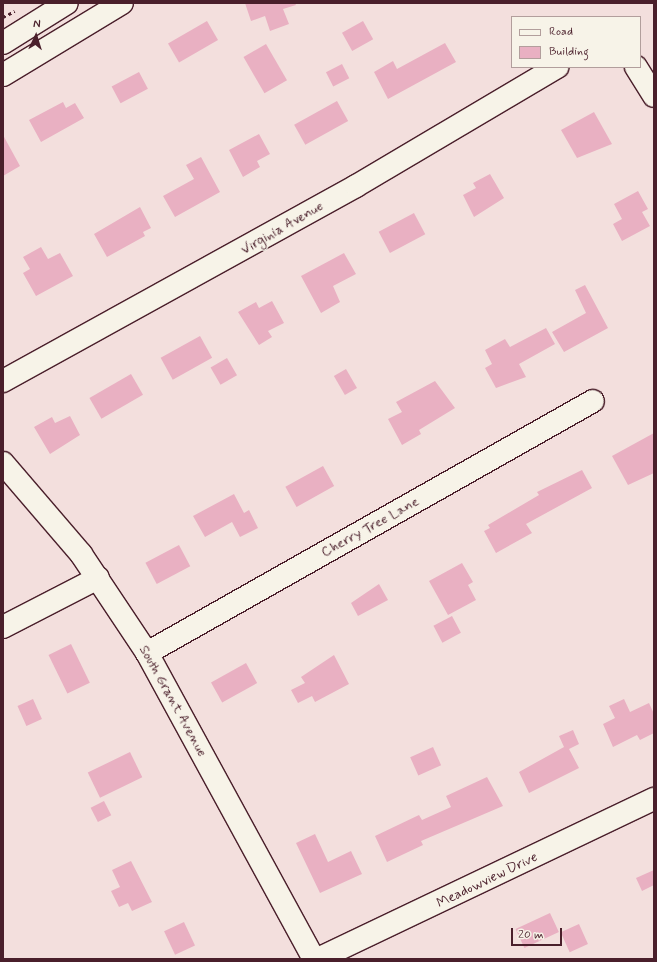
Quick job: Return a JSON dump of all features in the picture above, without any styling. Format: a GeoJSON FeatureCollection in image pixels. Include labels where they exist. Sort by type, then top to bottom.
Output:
{"type":"FeatureCollection","features":[{"type":"Feature","properties":{"kind":"street"},"geometry":{"type":"LineString","coordinates":[[3,43],[67,3]]}},
{"type":"Feature","properties":{"kind":"street"},"geometry":{"type":"LineString","coordinates":[[3,75],[122,3]]}},
{"type":"Feature","properties":{"kind":"street","name":"Virginia Avenue"},"geometry":{"type":"LineString","coordinates":[[3,381],[335,198],[555,68]]}},
{"type":"Feature","properties":{"kind":"street"},"geometry":{"type":"LineString","coordinates":[[637,68],[654,96]]}},
{"type":"Feature","properties":{"kind":"street","name":"Cherry Tree Lane"},"geometry":{"type":"LineString","coordinates":[[147,653],[593,401]]}},
{"type":"Feature","properties":{"kind":"street","name":"South Grant Avenue"},"geometry":{"type":"LineString","coordinates":[[7,475],[98,578],[147,653],[314,959]]}},
{"type":"Feature","properties":{"kind":"street"},"geometry":{"type":"LineString","coordinates":[[3,627],[98,578]]}},
{"type":"Feature","properties":{"kind":"street","name":"Meadowview Drive"},"geometry":{"type":"LineString","coordinates":[[318,959],[654,799]]}},
{"type":"Feature","properties":{"kind":"building"},"geometry":{"type":"Polygon","coordinates":[[[245,3],[295,3],[296,5],[283,9],[289,24],[270,31],[265,16],[251,21],[245,3]]]}},
{"type":"Feature","properties":{"kind":"building"},"geometry":{"type":"Polygon","coordinates":[[[207,21],[218,40],[179,63],[168,44],[207,21]]]}},
{"type":"Feature","properties":{"kind":"building"},"geometry":{"type":"Polygon","coordinates":[[[363,21],[373,39],[352,51],[342,33],[363,21]]]}},
{"type":"Feature","properties":{"kind":"building"},"geometry":{"type":"Polygon","coordinates":[[[445,43],[456,62],[388,99],[374,72],[393,61],[397,69],[445,43]]]}},
{"type":"Feature","properties":{"kind":"building"},"geometry":{"type":"Polygon","coordinates":[[[266,44],[287,80],[264,93],[243,57],[266,44]]]}},
{"type":"Feature","properties":{"kind":"building"},"geometry":{"type":"Polygon","coordinates":[[[342,64],[349,78],[333,86],[326,72],[342,64]]]}},
{"type":"Feature","properties":{"kind":"building"},"geometry":{"type":"Polygon","coordinates":[[[139,72],[148,89],[121,103],[112,87],[139,72]]]}},
{"type":"Feature","properties":{"kind":"building"},"geometry":{"type":"Polygon","coordinates":[[[337,101],[348,121],[305,145],[294,125],[337,101]]]}},
{"type":"Feature","properties":{"kind":"building"},"geometry":{"type":"Polygon","coordinates":[[[63,102],[66,108],[75,103],[84,118],[41,142],[29,120],[63,102]]]}},
{"type":"Feature","properties":{"kind":"building"},"geometry":{"type":"Polygon","coordinates":[[[594,112],[612,144],[577,158],[561,130],[594,112]]]}},
{"type":"Feature","properties":{"kind":"building"},"geometry":{"type":"Polygon","coordinates":[[[259,134],[270,154],[257,161],[260,167],[243,177],[229,150],[259,134]]]}},
{"type":"Feature","properties":{"kind":"building"},"geometry":{"type":"Polygon","coordinates":[[[3,135],[20,166],[3,176],[3,135]]]}},
{"type":"Feature","properties":{"kind":"building"},"geometry":{"type":"Polygon","coordinates":[[[201,157],[220,192],[175,217],[163,196],[194,179],[186,165],[201,157]]]}},
{"type":"Feature","properties":{"kind":"building"},"geometry":{"type":"Polygon","coordinates":[[[490,174],[504,198],[474,217],[463,195],[476,188],[473,183],[490,174]]]}},
{"type":"Feature","properties":{"kind":"building"},"geometry":{"type":"Polygon","coordinates":[[[638,191],[648,209],[642,212],[650,226],[622,241],[613,224],[622,219],[614,204],[638,191]]]}},
{"type":"Feature","properties":{"kind":"building"},"geometry":{"type":"Polygon","coordinates":[[[140,207],[151,228],[143,232],[145,236],[107,257],[94,234],[140,207]]]}},
{"type":"Feature","properties":{"kind":"building"},"geometry":{"type":"Polygon","coordinates":[[[414,213],[425,234],[390,253],[379,232],[414,213]]]}},
{"type":"Feature","properties":{"kind":"building"},"geometry":{"type":"Polygon","coordinates":[[[41,247],[48,259],[60,253],[73,276],[36,296],[23,273],[30,269],[23,257],[41,247]]]}},
{"type":"Feature","properties":{"kind":"building"},"geometry":{"type":"Polygon","coordinates":[[[344,253],[356,274],[333,286],[340,302],[321,313],[301,276],[344,253]]]}},
{"type":"Feature","properties":{"kind":"building"},"geometry":{"type":"Polygon","coordinates":[[[585,285],[608,328],[564,352],[552,332],[586,313],[575,290],[585,285]]]}},
{"type":"Feature","properties":{"kind":"building"},"geometry":{"type":"Polygon","coordinates":[[[272,301],[284,323],[268,331],[272,337],[259,345],[238,312],[256,302],[259,308],[272,301]]]}},
{"type":"Feature","properties":{"kind":"building"},"geometry":{"type":"Polygon","coordinates":[[[546,328],[555,344],[519,364],[526,377],[496,388],[485,368],[492,364],[485,350],[505,339],[510,347],[546,328]]]}},
{"type":"Feature","properties":{"kind":"building"},"geometry":{"type":"Polygon","coordinates":[[[200,336],[212,358],[173,380],[161,358],[200,336]]]}},
{"type":"Feature","properties":{"kind":"building"},"geometry":{"type":"Polygon","coordinates":[[[227,358],[237,375],[221,385],[211,368],[227,358]]]}},
{"type":"Feature","properties":{"kind":"building"},"geometry":{"type":"Polygon","coordinates":[[[346,369],[357,388],[345,395],[334,376],[346,369]]]}},
{"type":"Feature","properties":{"kind":"building"},"geometry":{"type":"Polygon","coordinates":[[[131,374],[143,395],[101,419],[89,398],[131,374]]]}},
{"type":"Feature","properties":{"kind":"building"},"geometry":{"type":"Polygon","coordinates":[[[435,381],[455,408],[419,430],[421,434],[402,445],[388,419],[402,412],[396,402],[435,381]]]}},
{"type":"Feature","properties":{"kind":"building"},"geometry":{"type":"Polygon","coordinates":[[[70,416],[80,435],[50,454],[34,427],[52,417],[55,423],[70,416]]]}},
{"type":"Feature","properties":{"kind":"building"},"geometry":{"type":"Polygon","coordinates":[[[654,433],[654,473],[628,485],[612,456],[654,433]]]}},
{"type":"Feature","properties":{"kind":"building"},"geometry":{"type":"Polygon","coordinates":[[[323,466],[334,486],[297,507],[285,487],[323,466]]]}},
{"type":"Feature","properties":{"kind":"building"},"geometry":{"type":"Polygon","coordinates":[[[582,470],[592,488],[526,524],[532,533],[496,553],[484,531],[490,528],[488,525],[539,495],[537,492],[582,470]]]}},
{"type":"Feature","properties":{"kind":"building"},"geometry":{"type":"Polygon","coordinates":[[[234,494],[244,513],[249,510],[258,528],[240,537],[232,522],[205,537],[193,516],[234,494]]]}},
{"type":"Feature","properties":{"kind":"building"},"geometry":{"type":"Polygon","coordinates":[[[179,545],[190,566],[157,584],[145,563],[179,545]]]}},
{"type":"Feature","properties":{"kind":"building"},"geometry":{"type":"Polygon","coordinates":[[[462,563],[473,582],[468,585],[476,600],[448,615],[429,581],[462,563]]]}},
{"type":"Feature","properties":{"kind":"building"},"geometry":{"type":"Polygon","coordinates":[[[379,584],[388,600],[358,616],[351,603],[379,584]]]}},
{"type":"Feature","properties":{"kind":"building"},"geometry":{"type":"Polygon","coordinates":[[[452,616],[461,633],[442,643],[433,626],[452,616]]]}},
{"type":"Feature","properties":{"kind":"building"},"geometry":{"type":"Polygon","coordinates":[[[71,644],[90,683],[67,694],[49,655],[71,644]]]}},
{"type":"Feature","properties":{"kind":"building"},"geometry":{"type":"Polygon","coordinates":[[[334,655],[349,684],[315,702],[312,696],[298,703],[291,690],[305,683],[301,677],[334,655]]]}},
{"type":"Feature","properties":{"kind":"building"},"geometry":{"type":"Polygon","coordinates":[[[246,663],[257,683],[222,703],[211,682],[246,663]]]}},
{"type":"Feature","properties":{"kind":"building"},"geometry":{"type":"Polygon","coordinates":[[[33,699],[42,719],[26,726],[17,706],[33,699]]]}},
{"type":"Feature","properties":{"kind":"building"},"geometry":{"type":"Polygon","coordinates":[[[624,699],[630,712],[649,703],[654,714],[654,733],[640,740],[637,735],[613,747],[603,724],[615,718],[609,706],[624,699]]]}},
{"type":"Feature","properties":{"kind":"building"},"geometry":{"type":"Polygon","coordinates":[[[573,730],[579,744],[569,749],[579,768],[529,793],[519,772],[564,747],[559,736],[573,730]]]}},
{"type":"Feature","properties":{"kind":"building"},"geometry":{"type":"Polygon","coordinates":[[[433,747],[441,765],[418,775],[410,757],[433,747]]]}},
{"type":"Feature","properties":{"kind":"building"},"geometry":{"type":"Polygon","coordinates":[[[130,752],[142,777],[100,798],[88,773],[130,752]]]}},
{"type":"Feature","properties":{"kind":"building"},"geometry":{"type":"Polygon","coordinates":[[[487,777],[503,806],[421,841],[423,845],[387,862],[375,836],[419,815],[422,820],[451,807],[446,796],[487,777]]]}},
{"type":"Feature","properties":{"kind":"building"},"geometry":{"type":"Polygon","coordinates":[[[104,801],[111,815],[98,822],[91,808],[104,801]]]}},
{"type":"Feature","properties":{"kind":"building"},"geometry":{"type":"Polygon","coordinates":[[[315,834],[328,862],[351,851],[362,874],[320,893],[296,843],[315,834]]]}},
{"type":"Feature","properties":{"kind":"building"},"geometry":{"type":"Polygon","coordinates":[[[131,861],[152,902],[132,911],[128,903],[119,907],[111,891],[120,887],[112,870],[131,861]]]}},
{"type":"Feature","properties":{"kind":"building"},"geometry":{"type":"Polygon","coordinates":[[[654,870],[654,885],[642,891],[636,878],[654,870]]]}},
{"type":"Feature","properties":{"kind":"building"},"geometry":{"type":"Polygon","coordinates":[[[550,913],[559,932],[524,948],[516,929],[550,913]]]}},
{"type":"Feature","properties":{"kind":"building"},"geometry":{"type":"Polygon","coordinates":[[[184,922],[195,946],[175,955],[164,931],[184,922]]]}},
{"type":"Feature","properties":{"kind":"building"},"geometry":{"type":"Polygon","coordinates":[[[579,924],[588,944],[570,952],[561,932],[579,924]]]}}]}
